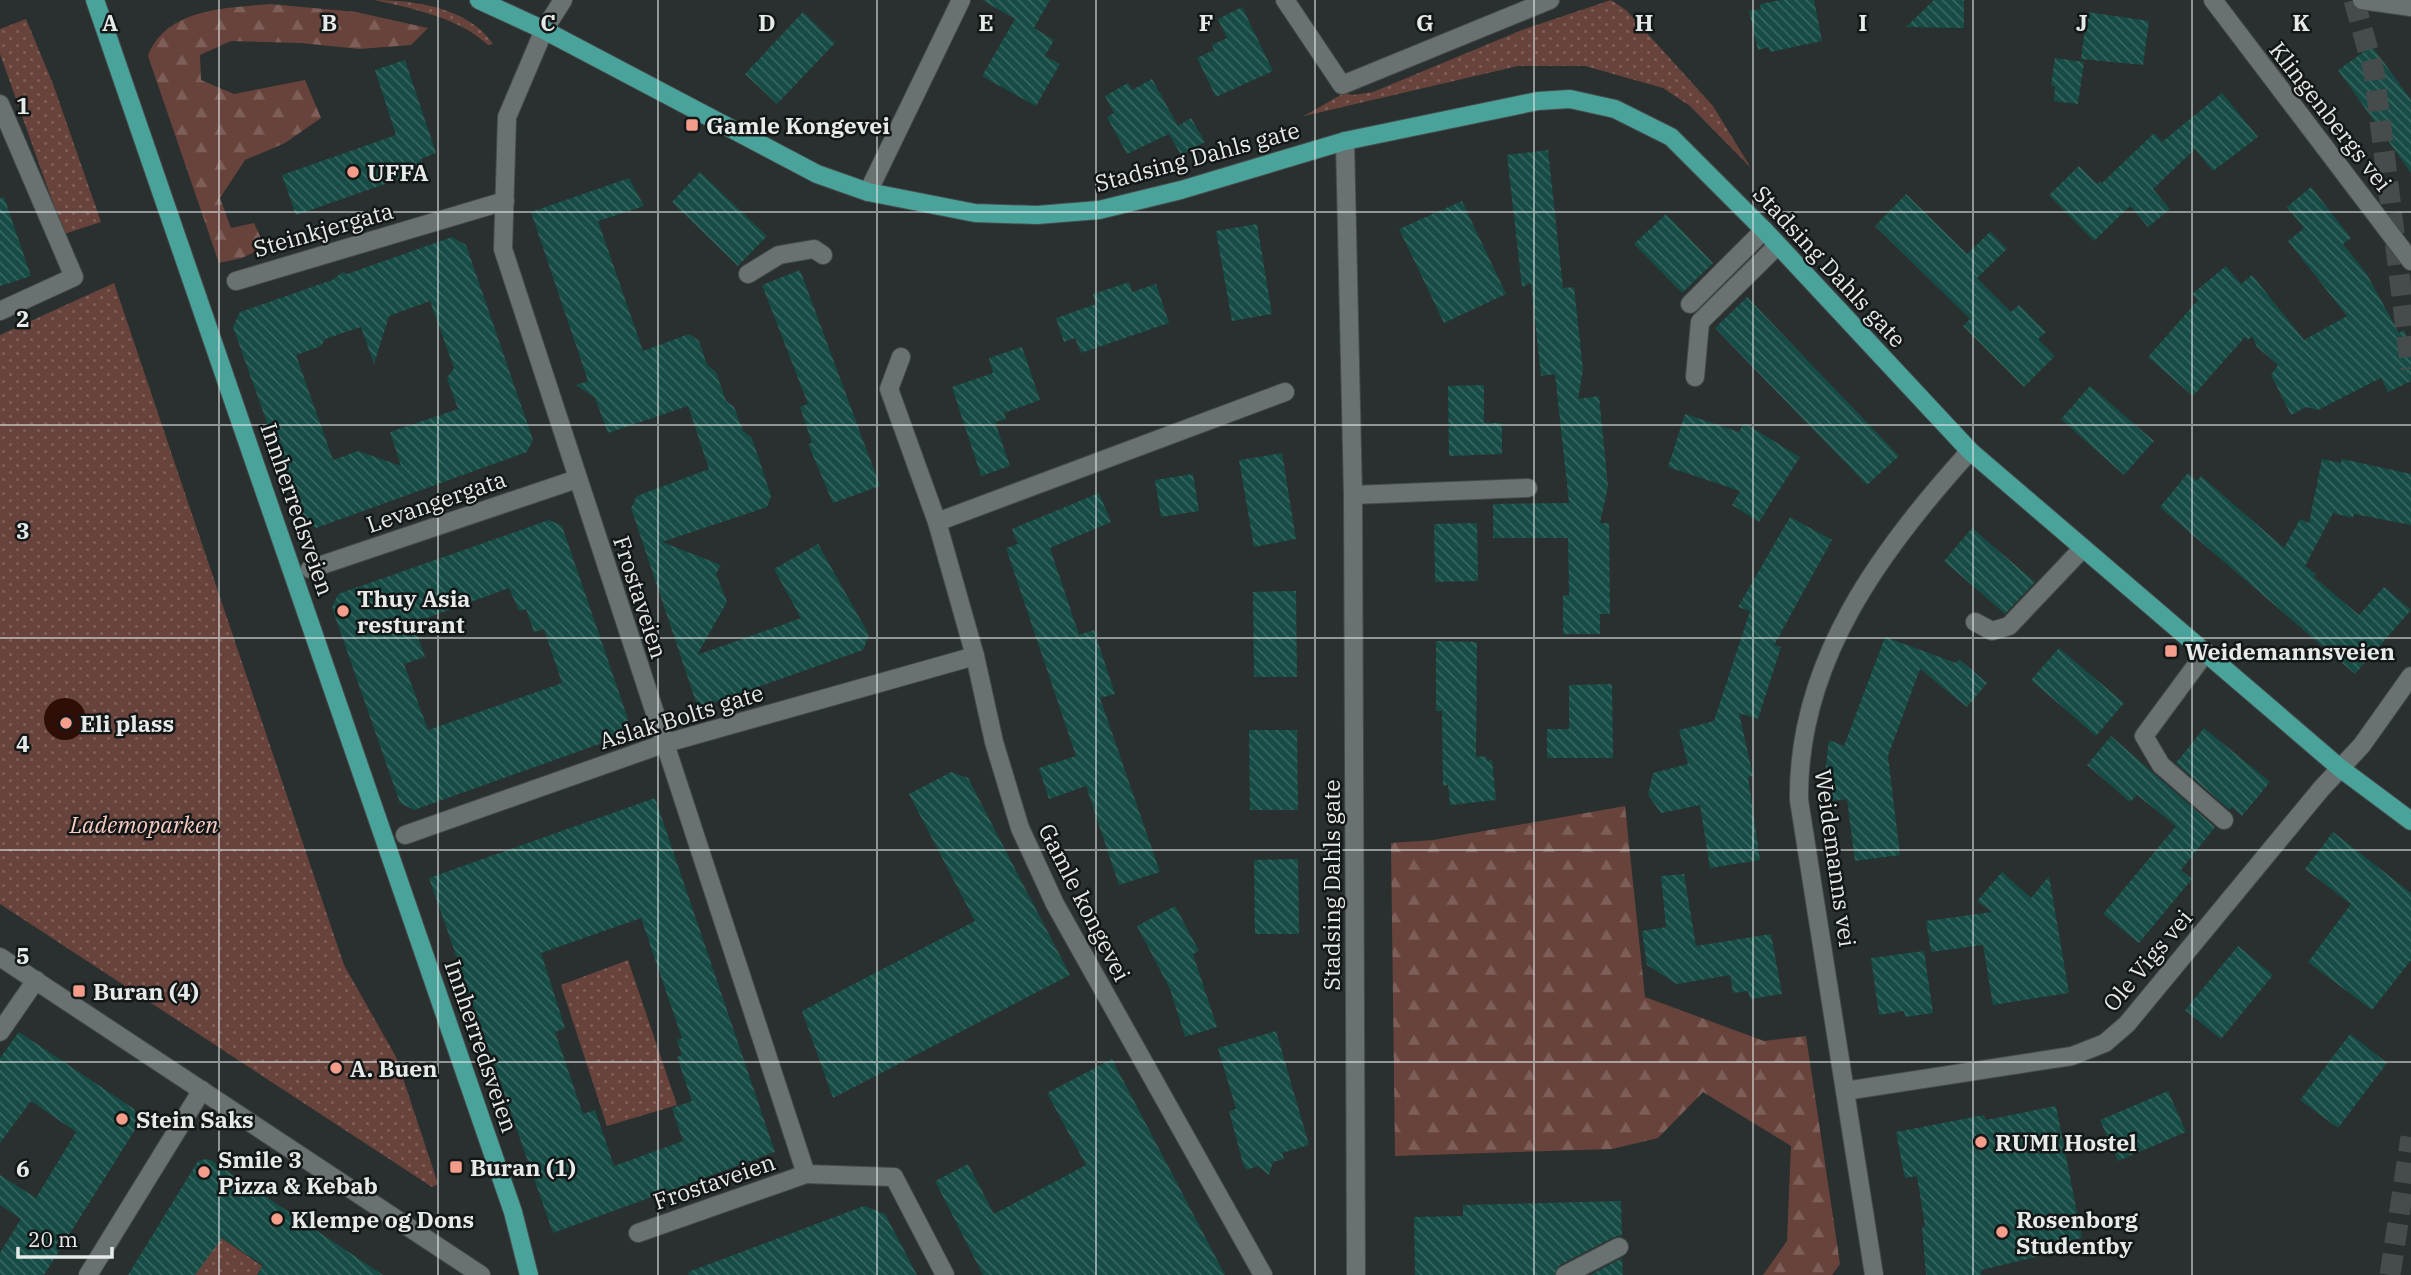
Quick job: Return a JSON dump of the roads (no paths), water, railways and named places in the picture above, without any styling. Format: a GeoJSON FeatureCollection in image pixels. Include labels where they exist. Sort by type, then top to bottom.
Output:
{"type":"FeatureCollection","features":[{"type":"Feature","properties":{"kind":"main road","name":"Innherredsveien"},"geometry":{"type":"LineString","coordinates":[[95,0],[508,1199],[529,1275]]}},
{"type":"Feature","properties":{"kind":"main road","name":"Stadsing Dahls gate"},"geometry":{"type":"LineString","coordinates":[[479,0],[544,30],[817,174],[868,192],[975,213],[1037,215],[1099,209],[1181,190],[1345,141],[1511,106],[1570,99],[1615,109],[1671,137],[1764,230],[1970,451],[2340,768],[2411,821]]}},
{"type":"Feature","properties":{"kind":"street","name":"Frostaveien"},"geometry":{"type":"LineString","coordinates":[[563,0],[544,30],[507,117],[503,249],[806,1174]]}},
{"type":"Feature","properties":{"kind":"street"},"geometry":{"type":"LineString","coordinates":[[868,192],[961,0]]}},
{"type":"Feature","properties":{"kind":"street"},"geometry":{"type":"LineString","coordinates":[[1285,0],[1342,85],[1550,0]]}},
{"type":"Feature","properties":{"kind":"street","name":"Klingenbergs vei"},"geometry":{"type":"LineString","coordinates":[[2213,0],[2411,261]]}},
{"type":"Feature","properties":{"kind":"street"},"geometry":{"type":"LineString","coordinates":[[2362,0],[2411,7]]}},
{"type":"Feature","properties":{"kind":"street"},"geometry":{"type":"LineString","coordinates":[[0,104],[74,276],[0,311]]}},
{"type":"Feature","properties":{"kind":"street","name":"Stadsing Dahls gate"},"geometry":{"type":"LineString","coordinates":[[1345,141],[1353,495],[1356,1275]]}},
{"type":"Feature","properties":{"kind":"street","name":"Steinkjergata"},"geometry":{"type":"LineString","coordinates":[[236,281],[505,201]]}},
{"type":"Feature","properties":{"kind":"street"},"geometry":{"type":"LineString","coordinates":[[1690,304],[1764,230]]}},
{"type":"Feature","properties":{"kind":"street"},"geometry":{"type":"LineString","coordinates":[[1695,377],[1700,321],[1778,245]]}},
{"type":"Feature","properties":{"kind":"street"},"geometry":{"type":"LineString","coordinates":[[748,274],[779,255],[814,249],[823,255]]}},
{"type":"Feature","properties":{"kind":"street","name":"Gamle kongevei"},"geometry":{"type":"LineString","coordinates":[[901,357],[889,388],[937,522],[975,656],[994,742],[1020,828],[1119,1022],[1263,1275]]}},
{"type":"Feature","properties":{"kind":"street"},"geometry":{"type":"LineString","coordinates":[[937,522],[1285,392]]}},
{"type":"Feature","properties":{"kind":"street","name":"Weidemanns vei"},"geometry":{"type":"LineString","coordinates":[[1874,1275],[1799,800],[1798,762],[1804,727],[1836,638],[1867,578],[1970,451]]}},
{"type":"Feature","properties":{"kind":"street","name":"Levangergata"},"geometry":{"type":"LineString","coordinates":[[310,569],[577,479]]}},
{"type":"Feature","properties":{"kind":"street"},"geometry":{"type":"LineString","coordinates":[[1353,495],[1528,488]]}},
{"type":"Feature","properties":{"kind":"street"},"geometry":{"type":"LineString","coordinates":[[1975,622],[1992,631],[2009,626],[2083,548]]}},
{"type":"Feature","properties":{"kind":"street"},"geometry":{"type":"LineString","coordinates":[[2206,652],[2144,736],[2161,765],[2224,820]]}},
{"type":"Feature","properties":{"kind":"street","name":"Aslak Bolts gate"},"geometry":{"type":"LineString","coordinates":[[405,835],[663,744],[975,656]]}},
{"type":"Feature","properties":{"kind":"street"},"geometry":{"type":"LineString","coordinates":[[2340,768],[2362,745],[2410,681]]}},
{"type":"Feature","properties":{"kind":"street","name":"Ole Vigs vei"},"geometry":{"type":"LineString","coordinates":[[1845,1091],[2072,1056],[2105,1043],[2127,1024],[2340,768]]}},
{"type":"Feature","properties":{"kind":"street"},"geometry":{"type":"LineString","coordinates":[[0,957],[481,1275]]}},
{"type":"Feature","properties":{"kind":"street"},"geometry":{"type":"LineString","coordinates":[[0,1032],[36,980]]}},
{"type":"Feature","properties":{"kind":"street"},"geometry":{"type":"LineString","coordinates":[[88,1275],[202,1090]]}},
{"type":"Feature","properties":{"kind":"street","name":"Frostaveien"},"geometry":{"type":"LineString","coordinates":[[638,1233],[806,1174],[894,1177],[945,1275]]}},
{"type":"Feature","properties":{"kind":"street"},"geometry":{"type":"LineString","coordinates":[[1565,1275],[1619,1247]]}},
{"type":"Feature","properties":{"kind":"tunnel"},"geometry":{"type":"LineString","coordinates":[[2354,0],[2374,72],[2411,369]]}},
{"type":"Feature","properties":{"kind":"tunnel"},"geometry":{"type":"LineString","coordinates":[[2390,1275],[2411,1137]]}},
{"type":"Feature","properties":{"kind":"place","name":"Gamle Kongevei"},"geometry":{"type":"Point","coordinates":[692,125]}},
{"type":"Feature","properties":{"kind":"place","name":"UFFA"},"geometry":{"type":"Point","coordinates":[353,172]}},
{"type":"Feature","properties":{"kind":"place","name":"Thuy Asia resturant"},"geometry":{"type":"Point","coordinates":[343,611]}},
{"type":"Feature","properties":{"kind":"place","name":"Weidemannsveien"},"geometry":{"type":"Point","coordinates":[2171,651]}},
{"type":"Feature","properties":{"kind":"place","name":"Eli plass"},"geometry":{"type":"Point","coordinates":[66,723]}},
{"type":"Feature","properties":{"kind":"place","name":"Buran (4)"},"geometry":{"type":"Point","coordinates":[79,991]}},
{"type":"Feature","properties":{"kind":"place","name":"A. Buen"},"geometry":{"type":"Point","coordinates":[336,1068]}},
{"type":"Feature","properties":{"kind":"place","name":"Stein Saks"},"geometry":{"type":"Point","coordinates":[122,1119]}},
{"type":"Feature","properties":{"kind":"place","name":"RUMI Hostel"},"geometry":{"type":"Point","coordinates":[1981,1142]}},
{"type":"Feature","properties":{"kind":"place","name":"Buran (1)"},"geometry":{"type":"Point","coordinates":[456,1167]}},
{"type":"Feature","properties":{"kind":"place","name":"Smile 3 Pizza & Kebab"},"geometry":{"type":"Point","coordinates":[204,1172]}},
{"type":"Feature","properties":{"kind":"place","name":"Klempe og Dons"},"geometry":{"type":"Point","coordinates":[277,1219]}},
{"type":"Feature","properties":{"kind":"place","name":"Rosenborg Studentby"},"geometry":{"type":"Point","coordinates":[2002,1232]}},
{"type":"Feature","properties":{"kind":"park label","name":"Lademoparken"},"geometry":{"type":"Point","coordinates":[144,824]}}]}
